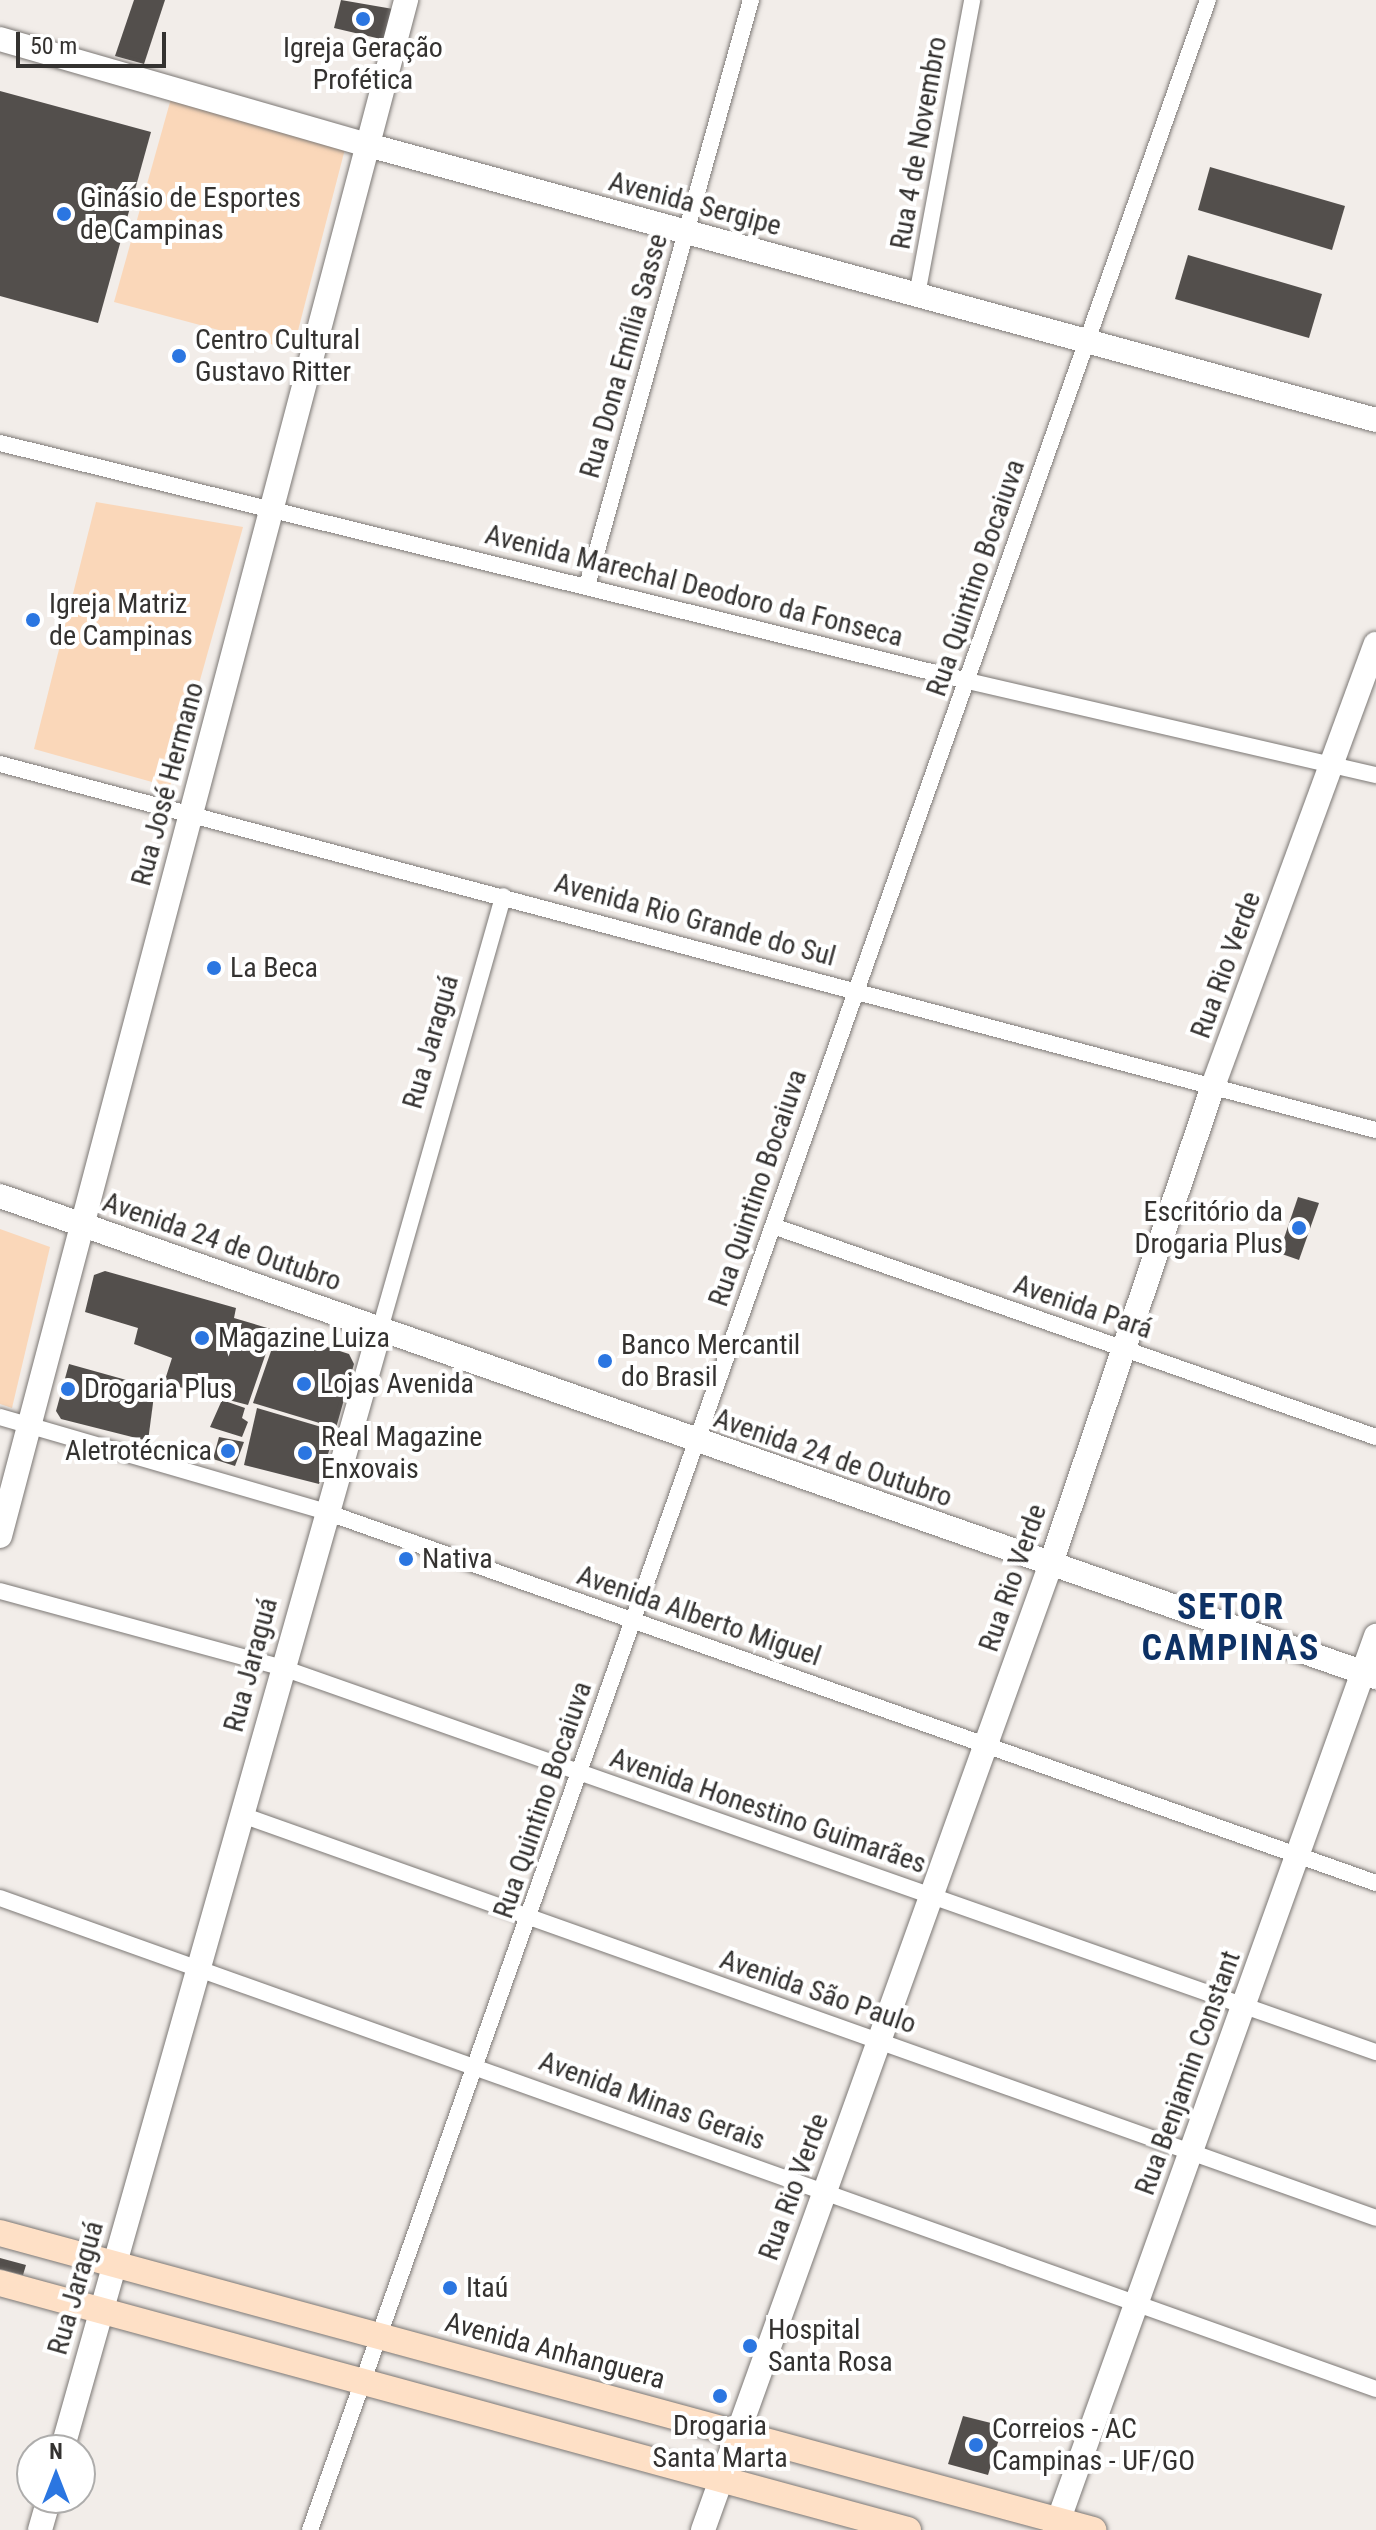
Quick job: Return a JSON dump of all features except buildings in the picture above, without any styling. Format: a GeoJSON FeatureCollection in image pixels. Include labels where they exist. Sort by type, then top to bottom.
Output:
{"type":"FeatureCollection","features":[{"type":"Feature","properties":{"kind":"main road","name":"Avenida Anhanguera"},"geometry":{"type":"LineString","coordinates":[[0,2233],[735,2433],[1056,2525],[1093,2530]]}},
{"type":"Feature","properties":{"kind":"main road"},"geometry":{"type":"LineString","coordinates":[[0,2283],[908,2530]]}},
{"type":"Feature","properties":{"kind":"street","name":"Rua José Hermano"},"geometry":{"type":"LineString","coordinates":[[0,1536],[406,0]]}},
{"type":"Feature","properties":{"kind":"street","name":"Rua Dona Emília Sasse"},"geometry":{"type":"LineString","coordinates":[[587,586],[751,0]]}},
{"type":"Feature","properties":{"kind":"street","name":"Rua 4 de Novembro"},"geometry":{"type":"LineString","coordinates":[[917,295],[972,0]]}},
{"type":"Feature","properties":{"kind":"street","name":"Rua Quintino Bocaiuva"},"geometry":{"type":"LineString","coordinates":[[310,2530],[479,2067],[633,1620],[1208,0]]}},
{"type":"Feature","properties":{"kind":"street","name":"Avenida Sergipe"},"geometry":{"type":"LineString","coordinates":[[0,39],[368,145],[1376,420]]}},
{"type":"Feature","properties":{"kind":"street","name":"Avenida Marechal Deodoro da Fonseca"},"geometry":{"type":"LineString","coordinates":[[0,443],[968,681],[1376,775]]}},
{"type":"Feature","properties":{"kind":"street","name":"Rua Rio Verde"},"geometry":{"type":"LineString","coordinates":[[703,2530],[735,2433],[1050,1566],[1121,1348],[1213,1086],[1376,644]]}},
{"type":"Feature","properties":{"kind":"street","name":"Avenida Rio Grande do Sul"},"geometry":{"type":"LineString","coordinates":[[0,764],[1376,1130]]}},
{"type":"Feature","properties":{"kind":"street","name":"Rua Jaraguá"},"geometry":{"type":"LineString","coordinates":[[66,2434],[242,1815],[280,1667],[503,896]]}},
{"type":"Feature","properties":{"kind":"street","name":"Avenida 24 de Outubro"},"geometry":{"type":"LineString","coordinates":[[0,1196],[1050,1566],[1369,1675]]}},
{"type":"Feature","properties":{"kind":"street","name":"Avenida Pará"},"geometry":{"type":"LineString","coordinates":[[773,1226],[1376,1437]]}},
{"type":"Feature","properties":{"kind":"street","name":"Avenida Alberto Miguel"},"geometry":{"type":"LineString","coordinates":[[0,1417],[326,1512],[1376,1883]]}},
{"type":"Feature","properties":{"kind":"street","name":"Avenida Honestino Guimarães"},"geometry":{"type":"LineString","coordinates":[[0,1591],[280,1667],[1376,2052]]}},
{"type":"Feature","properties":{"kind":"street","name":"Rua Benjamin Constant"},"geometry":{"type":"LineString","coordinates":[[1056,2525],[1297,1855],[1369,1675],[1376,1636]]}},
{"type":"Feature","properties":{"kind":"street","name":"Avenida São Paulo"},"geometry":{"type":"LineString","coordinates":[[242,1815],[879,2042],[1193,2150],[1376,2218]]}},
{"type":"Feature","properties":{"kind":"street","name":"Avenida Minas Gerais"},"geometry":{"type":"LineString","coordinates":[[0,1898],[198,1966],[1376,2389]]}},
{"type":"Feature","properties":{"kind":"shaded area"},"geometry":{"type":"Polygon","coordinates":[[[172,95],[346,145],[293,350],[114,302],[172,95]]]}},
{"type":"Feature","properties":{"kind":"shaded area"},"geometry":{"type":"Polygon","coordinates":[[[96,502],[243,527],[170,787],[34,749],[96,502]]]}},
{"type":"Feature","properties":{"kind":"shaded area"},"geometry":{"type":"Polygon","coordinates":[[[0,1229],[50,1247],[12,1408],[0,1404],[0,1229]]]}},
{"type":"Feature","properties":{"kind":"place","name":"Igreja Geração Profética"},"geometry":{"type":"Point","coordinates":[363,19]}},
{"type":"Feature","properties":{"kind":"place","name":"Ginásio de Esportes de Campinas"},"geometry":{"type":"Point","coordinates":[64,214]}},
{"type":"Feature","properties":{"kind":"place","name":"Centro Cultural Gustavo Ritter"},"geometry":{"type":"Point","coordinates":[179,356]}},
{"type":"Feature","properties":{"kind":"place","name":"Igreja Matriz de Campinas"},"geometry":{"type":"Point","coordinates":[33,620]}},
{"type":"Feature","properties":{"kind":"place","name":"La Beca"},"geometry":{"type":"Point","coordinates":[214,968]}},
{"type":"Feature","properties":{"kind":"place","name":"Escritório da Drogaria Plus"},"geometry":{"type":"Point","coordinates":[1299,1228]}},
{"type":"Feature","properties":{"kind":"place","name":"Magazine Luiza"},"geometry":{"type":"Point","coordinates":[202,1338]}},
{"type":"Feature","properties":{"kind":"place","name":"Banco Mercantil do Brasil"},"geometry":{"type":"Point","coordinates":[605,1361]}},
{"type":"Feature","properties":{"kind":"place","name":"Lojas Avenida"},"geometry":{"type":"Point","coordinates":[304,1384]}},
{"type":"Feature","properties":{"kind":"place","name":"Drogaria Plus"},"geometry":{"type":"Point","coordinates":[68,1389]}},
{"type":"Feature","properties":{"kind":"place","name":"Aletrotécnica"},"geometry":{"type":"Point","coordinates":[228,1451]}},
{"type":"Feature","properties":{"kind":"place","name":"Real Magazine Enxovais"},"geometry":{"type":"Point","coordinates":[305,1453]}},
{"type":"Feature","properties":{"kind":"place","name":"Nativa"},"geometry":{"type":"Point","coordinates":[406,1559]}},
{"type":"Feature","properties":{"kind":"place","name":"Itaú"},"geometry":{"type":"Point","coordinates":[450,2288]}},
{"type":"Feature","properties":{"kind":"place","name":"Hospital Santa Rosa"},"geometry":{"type":"Point","coordinates":[750,2346]}},
{"type":"Feature","properties":{"kind":"place","name":"Drogaria Santa Marta"},"geometry":{"type":"Point","coordinates":[720,2396]}},
{"type":"Feature","properties":{"kind":"place","name":"Correios - AC Campinas - UF/GO"},"geometry":{"type":"Point","coordinates":[976,2445]}},
{"type":"Feature","properties":{"kind":"district","name":"SETOR CAMPINAS"},"geometry":{"type":"Point","coordinates":[1231,1628]}}]}
